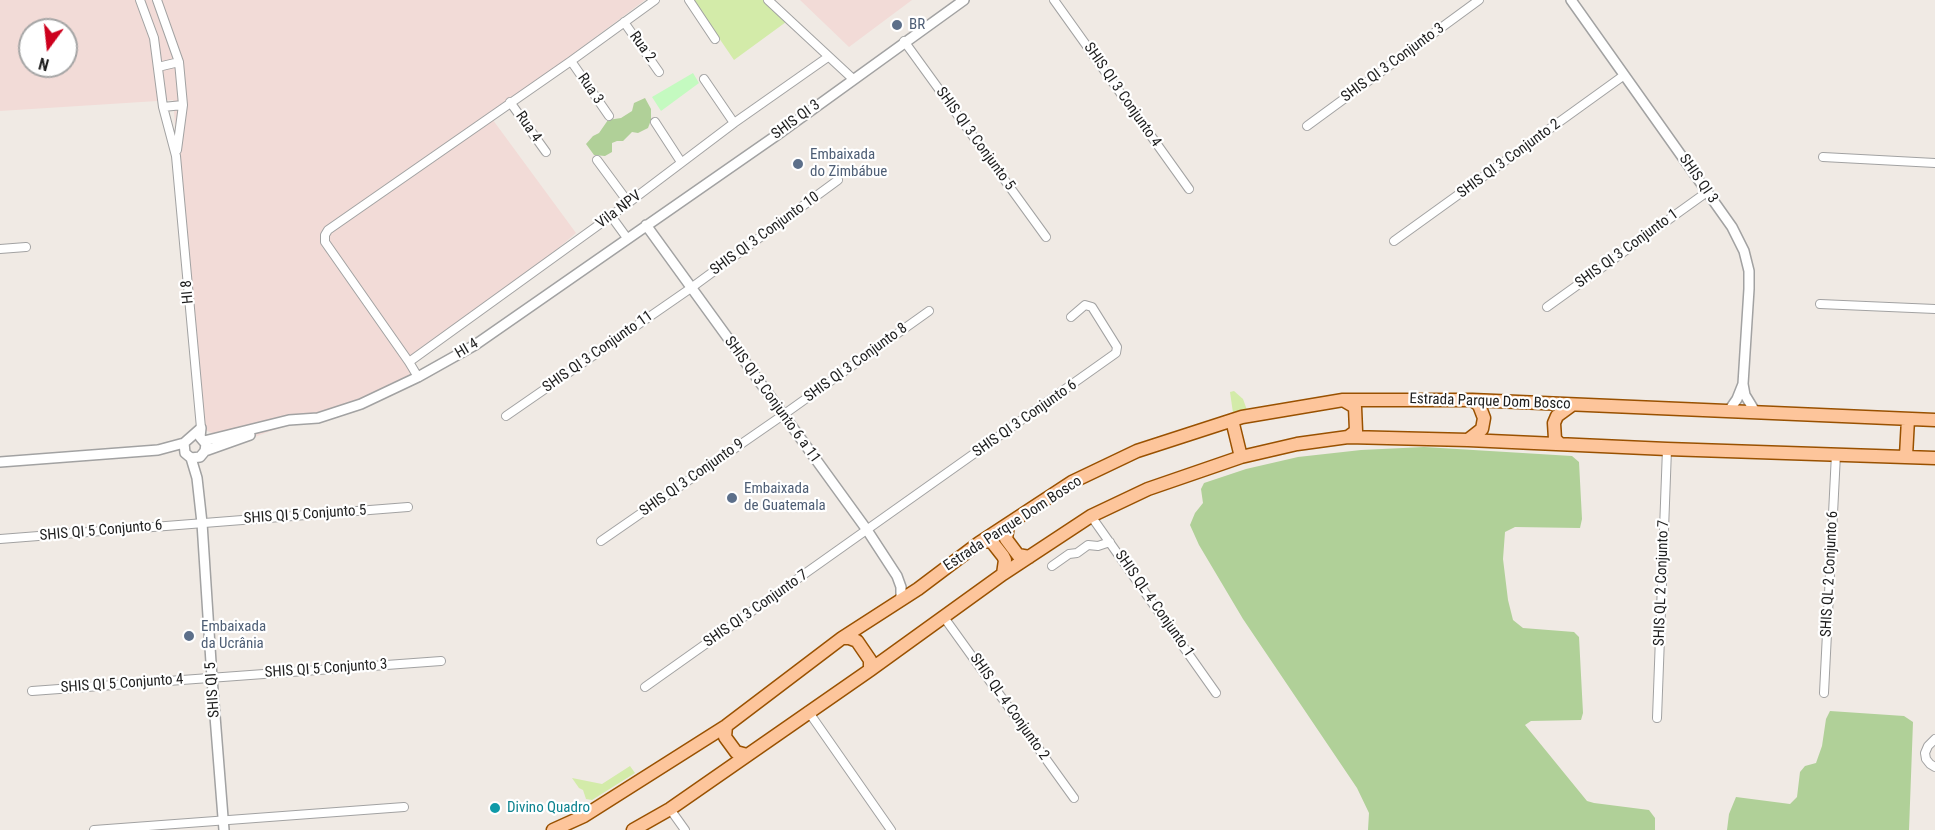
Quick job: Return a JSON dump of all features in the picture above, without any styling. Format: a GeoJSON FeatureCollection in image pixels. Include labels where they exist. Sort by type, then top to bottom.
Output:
{"type":"FeatureCollection","features":[{"type":"Feature","properties":{"kind":"main road","name":"Estrada Parque Dom Bosco"},"geometry":{"type":"LineString","coordinates":[[554,830],[584,816],[726,726],[842,638],[1072,482],[1137,451],[1254,413],[1342,400],[1472,400],[1935,420]]}},
{"type":"Feature","properties":{"kind":"main road"},"geometry":{"type":"LineString","coordinates":[[1342,400],[1355,406],[1356,431],[1348,437]]}},
{"type":"Feature","properties":{"kind":"main road"},"geometry":{"type":"LineString","coordinates":[[1468,440],[1482,429],[1484,418],[1479,405],[1472,400]]}},
{"type":"Feature","properties":{"kind":"main road"},"geometry":{"type":"LineString","coordinates":[[1497,441],[1488,430],[1488,420],[1490,410],[1499,401]]}},
{"type":"Feature","properties":{"kind":"main road"},"geometry":{"type":"LineString","coordinates":[[1559,443],[1554,432],[1554,423],[1557,416],[1572,405]]}},
{"type":"Feature","properties":{"kind":"main road"},"geometry":{"type":"LineString","coordinates":[[1906,456],[1908,419]]}},
{"type":"Feature","properties":{"kind":"main road"},"geometry":{"type":"LineString","coordinates":[[1232,420],[1241,457]]}},
{"type":"Feature","properties":{"kind":"main road"},"geometry":{"type":"LineString","coordinates":[[633,830],[670,809],[1003,574],[1091,516],[1148,489],[1241,457],[1297,444],[1348,437],[1935,458]]}},
{"type":"Feature","properties":{"kind":"main road"},"geometry":{"type":"LineString","coordinates":[[1008,525],[1006,538],[1018,555],[1029,557]]}},
{"type":"Feature","properties":{"kind":"main road"},"geometry":{"type":"LineString","coordinates":[[979,543],[992,542],[1003,556],[1005,560],[1003,574]]}},
{"type":"Feature","properties":{"kind":"main road"},"geometry":{"type":"LineString","coordinates":[[865,623],[864,635],[874,652],[888,657]]}},
{"type":"Feature","properties":{"kind":"main road"},"geometry":{"type":"LineString","coordinates":[[842,638],[857,641],[870,660],[870,670]]}},
{"type":"Feature","properties":{"kind":"main road"},"geometry":{"type":"LineString","coordinates":[[726,726],[725,737],[736,752],[747,755]]}},
{"type":"Feature","properties":{"kind":"main road"},"geometry":{"type":"LineString","coordinates":[[712,735],[717,738],[731,757],[732,765]]}},
{"type":"Feature","properties":{"kind":"street","name":"HI 8"},"geometry":{"type":"LineString","coordinates":[[140,0],[154,38],[163,107],[176,156],[201,428]]}},
{"type":"Feature","properties":{"kind":"street","name":"HI 8"},"geometry":{"type":"LineString","coordinates":[[157,0],[179,62],[183,105],[176,156]]}},
{"type":"Feature","properties":{"kind":"street"},"geometry":{"type":"LineString","coordinates":[[418,377],[325,242],[328,230],[655,0]]}},
{"type":"Feature","properties":{"kind":"street"},"geometry":{"type":"LineString","coordinates":[[689,0],[715,39]]}},
{"type":"Feature","properties":{"kind":"street"},"geometry":{"type":"LineString","coordinates":[[768,0],[853,79]]}},
{"type":"Feature","properties":{"kind":"street","name":"SHIS QI 3"},"geometry":{"type":"LineString","coordinates":[[627,238],[777,135],[904,41],[964,0]]}},
{"type":"Feature","properties":{"kind":"street","name":"SHIS QI 3 Conjunto 4"},"geometry":{"type":"LineString","coordinates":[[1054,0],[1189,189]]}},
{"type":"Feature","properties":{"kind":"street","name":"SHIS QI 3 Conjunto 3"},"geometry":{"type":"LineString","coordinates":[[1307,126],[1479,0]]}},
{"type":"Feature","properties":{"kind":"street","name":"SHIS QI 3"},"geometry":{"type":"LineString","coordinates":[[1571,0],[1732,228],[1744,251],[1749,271],[1743,384],[1745,395],[1756,413]]}},
{"type":"Feature","properties":{"kind":"street","name":"Rua 2"},"geometry":{"type":"LineString","coordinates":[[624,22],[659,72]]}},
{"type":"Feature","properties":{"kind":"street"},"geometry":{"type":"LineString","coordinates":[[154,38],[169,33]]}},
{"type":"Feature","properties":{"kind":"street","name":"SHIS QI 3 Conjunto 5"},"geometry":{"type":"LineString","coordinates":[[904,41],[1046,237]]}},
{"type":"Feature","properties":{"kind":"street","name":"Vila NPV"},"geometry":{"type":"LineString","coordinates":[[409,362],[611,216],[734,123],[828,57]]}},
{"type":"Feature","properties":{"kind":"street","name":"Rua 3"},"geometry":{"type":"LineString","coordinates":[[571,61],[609,116]]}},
{"type":"Feature","properties":{"kind":"street"},"geometry":{"type":"LineString","coordinates":[[158,67],[179,62]]}},
{"type":"Feature","properties":{"kind":"street","name":"SHIS QI 3 Conjunto 2"},"geometry":{"type":"LineString","coordinates":[[1394,241],[1623,76]]}},
{"type":"Feature","properties":{"kind":"street"},"geometry":{"type":"LineString","coordinates":[[704,78],[734,123]]}},
{"type":"Feature","properties":{"kind":"street","name":"Rua 4"},"geometry":{"type":"LineString","coordinates":[[510,102],[546,152]]}},
{"type":"Feature","properties":{"kind":"street"},"geometry":{"type":"LineString","coordinates":[[163,107],[183,105]]}},
{"type":"Feature","properties":{"kind":"street"},"geometry":{"type":"LineString","coordinates":[[655,122],[681,162]]}},
{"type":"Feature","properties":{"kind":"street"},"geometry":{"type":"LineString","coordinates":[[1823,157],[1935,163]]}},
{"type":"Feature","properties":{"kind":"street"},"geometry":{"type":"LineString","coordinates":[[597,160],[628,202]]}},
{"type":"Feature","properties":{"kind":"street","name":"SHIS QI 3 Conjunto 10"},"geometry":{"type":"LineString","coordinates":[[691,288],[838,180]]}},
{"type":"Feature","properties":{"kind":"street","name":"SHIS QI 3 Conjunto 1"},"geometry":{"type":"LineString","coordinates":[[1548,306],[1707,192]]}},
{"type":"Feature","properties":{"kind":"street"},"geometry":{"type":"LineString","coordinates":[[611,216],[627,238]]}},
{"type":"Feature","properties":{"kind":"street","name":"SHIS QI 3 Conjunto 6 a 11"},"geometry":{"type":"LineString","coordinates":[[646,225],[867,530],[897,576],[901,587],[901,600]]}},
{"type":"Feature","properties":{"kind":"street","name":"HI 4"},"geometry":{"type":"LineString","coordinates":[[204,441],[289,420],[318,418],[361,404],[418,377],[475,345],[627,238]]}},
{"type":"Feature","properties":{"kind":"street"},"geometry":{"type":"LineString","coordinates":[[0,249],[27,247]]}},
{"type":"Feature","properties":{"kind":"street","name":"SHIS QI 3 Conjunto 11"},"geometry":{"type":"LineString","coordinates":[[506,416],[691,288]]}},
{"type":"Feature","properties":{"kind":"street"},"geometry":{"type":"LineString","coordinates":[[1820,304],[1935,309]]}},
{"type":"Feature","properties":{"kind":"street","name":"SHIS QI 3 Conjunto 6"},"geometry":{"type":"LineString","coordinates":[[867,530],[1116,353],[1117,346],[1092,307],[1085,305],[1071,317]]}},
{"type":"Feature","properties":{"kind":"street","name":"SHIS QI 3 Conjunto 8"},"geometry":{"type":"LineString","coordinates":[[783,415],[929,310]]}},
{"type":"Feature","properties":{"kind":"street","name":"SHIS QI 3"},"geometry":{"type":"LineString","coordinates":[[1728,412],[1743,384]]}},
{"type":"Feature","properties":{"kind":"street","name":"SHIS QI 3 Conjunto 9"},"geometry":{"type":"LineString","coordinates":[[601,541],[783,415]]}},
{"type":"Feature","properties":{"kind":"street","name":"HI 4"},"geometry":{"type":"LineString","coordinates":[[0,462],[158,450],[193,453],[289,420]]}},
{"type":"Feature","properties":{"kind":"street"},"geometry":{"type":"LineString","coordinates":[[193,453],[201,428]]}},
{"type":"Feature","properties":{"kind":"street","name":"SHIS QI 5"},"geometry":{"type":"LineString","coordinates":[[201,428],[200,437],[204,441],[193,453],[202,523],[224,825]]}},
{"type":"Feature","properties":{"kind":"street","name":"SHIS QL 2 Conjunto 7"},"geometry":{"type":"LineString","coordinates":[[1657,718],[1667,449]]}},
{"type":"Feature","properties":{"kind":"street","name":"SHIS QL 2 Conjunto 6"},"geometry":{"type":"LineString","coordinates":[[1824,693],[1836,454]]}},
{"type":"Feature","properties":{"kind":"street","name":"SHIS QI 5 Conjunto 5"},"geometry":{"type":"LineString","coordinates":[[202,523],[408,507]]}},
{"type":"Feature","properties":{"kind":"street","name":"SHIS QL 4 Conjunto 1"},"geometry":{"type":"LineString","coordinates":[[1091,516],[1216,693]]}},
{"type":"Feature","properties":{"kind":"street","name":"SHIS QI 5 Conjunto 6"},"geometry":{"type":"LineString","coordinates":[[0,539],[202,523]]}},
{"type":"Feature","properties":{"kind":"street","name":"SHIS QI 3 Conjunto 7"},"geometry":{"type":"LineString","coordinates":[[645,687],[867,530]]}},
{"type":"Feature","properties":{"kind":"street"},"geometry":{"type":"LineString","coordinates":[[1052,566],[1088,545],[1098,546],[1110,542]]}},
{"type":"Feature","properties":{"kind":"street","name":"SHIS QI 3 Conjunto 6 a 11"},"geometry":{"type":"LineString","coordinates":[[897,576],[908,585],[918,588]]}},
{"type":"Feature","properties":{"kind":"street","name":"SHIS QL 4 Conjunto 2"},"geometry":{"type":"LineString","coordinates":[[944,616],[1074,798]]}},
{"type":"Feature","properties":{"kind":"street","name":"SHIS QI 5 Conjunto 3"},"geometry":{"type":"LineString","coordinates":[[212,678],[441,661]]}},
{"type":"Feature","properties":{"kind":"street","name":"SHIS QI 5 Conjunto 4"},"geometry":{"type":"LineString","coordinates":[[32,691],[212,678]]}},
{"type":"Feature","properties":{"kind":"street"},"geometry":{"type":"LineString","coordinates":[[808,711],[891,830]]}},
{"type":"Feature","properties":{"kind":"street"},"geometry":{"type":"LineString","coordinates":[[1935,739],[1928,746],[1926,753],[1926,759],[1935,767]]}},
{"type":"Feature","properties":{"kind":"street"},"geometry":{"type":"LineString","coordinates":[[94,830],[224,825],[404,807]]}},
{"type":"Feature","properties":{"kind":"street"},"geometry":{"type":"LineString","coordinates":[[670,809],[685,830]]}},
{"type":"Feature","properties":{"kind":"shaded area"},"geometry":{"type":"Polygon","coordinates":[[[0,0],[645,0],[490,116],[576,233],[513,287],[409,361],[418,377],[200,457],[218,436],[201,428],[173,100],[0,111],[0,0]]]}},
{"type":"Feature","properties":{"kind":"shaded area"},"geometry":{"type":"Polygon","coordinates":[[[800,0],[912,0],[849,47],[800,0]]]}},
{"type":"Feature","properties":{"kind":"green space"},"geometry":{"type":"Polygon","coordinates":[[[693,0],[763,0],[786,22],[734,60],[693,0]]]}},
{"type":"Feature","properties":{"kind":"green space"},"geometry":{"type":"Polygon","coordinates":[[[693,73],[699,83],[661,111],[652,97],[693,73]]]}},
{"type":"Feature","properties":{"kind":"green space"},"geometry":{"type":"Polygon","coordinates":[[[645,98],[651,109],[648,128],[638,133],[632,132],[623,141],[612,143],[612,152],[605,156],[594,155],[586,144],[593,136],[599,133],[608,120],[621,118],[632,111],[634,103],[645,98]]]}},
{"type":"Feature","properties":{"kind":"green space"},"geometry":{"type":"Polygon","coordinates":[[[1234,391],[1243,399],[1247,410],[1233,413],[1230,392],[1234,391]]]}},
{"type":"Feature","properties":{"kind":"green space"},"geometry":{"type":"Polygon","coordinates":[[[1424,447],[1572,456],[1579,462],[1582,519],[1580,528],[1515,527],[1505,532],[1503,559],[1513,620],[1523,628],[1574,632],[1579,637],[1583,713],[1581,720],[1531,721],[1525,725],[1587,801],[1649,810],[1655,818],[1655,830],[1368,830],[1369,813],[1357,788],[1243,619],[1199,545],[1190,525],[1195,513],[1203,503],[1201,489],[1204,483],[1246,469],[1298,457],[1361,450],[1424,447]]]}},
{"type":"Feature","properties":{"kind":"green space"},"geometry":{"type":"Polygon","coordinates":[[[1830,711],[1904,716],[1913,722],[1909,830],[1727,830],[1729,814],[1736,797],[1790,804],[1797,797],[1800,772],[1805,766],[1816,763],[1830,711]]]}},
{"type":"Feature","properties":{"kind":"green space"},"geometry":{"type":"Polygon","coordinates":[[[630,766],[635,773],[592,800],[586,799],[583,790],[572,778],[602,784],[630,766]]]}},
{"type":"Feature","properties":{"kind":"place","name":"BR"},"geometry":{"type":"Point","coordinates":[897,25]}},
{"type":"Feature","properties":{"kind":"place","name":"Embaixada do Zimbábue"},"geometry":{"type":"Point","coordinates":[798,164]}},
{"type":"Feature","properties":{"kind":"place","name":"Embaixada de Guatemala"},"geometry":{"type":"Point","coordinates":[732,498]}},
{"type":"Feature","properties":{"kind":"place","name":"Embaixada da Ucrânia"},"geometry":{"type":"Point","coordinates":[189,636]}},
{"type":"Feature","properties":{"kind":"place","name":"Divino Quadro"},"geometry":{"type":"Point","coordinates":[495,808]}}]}
